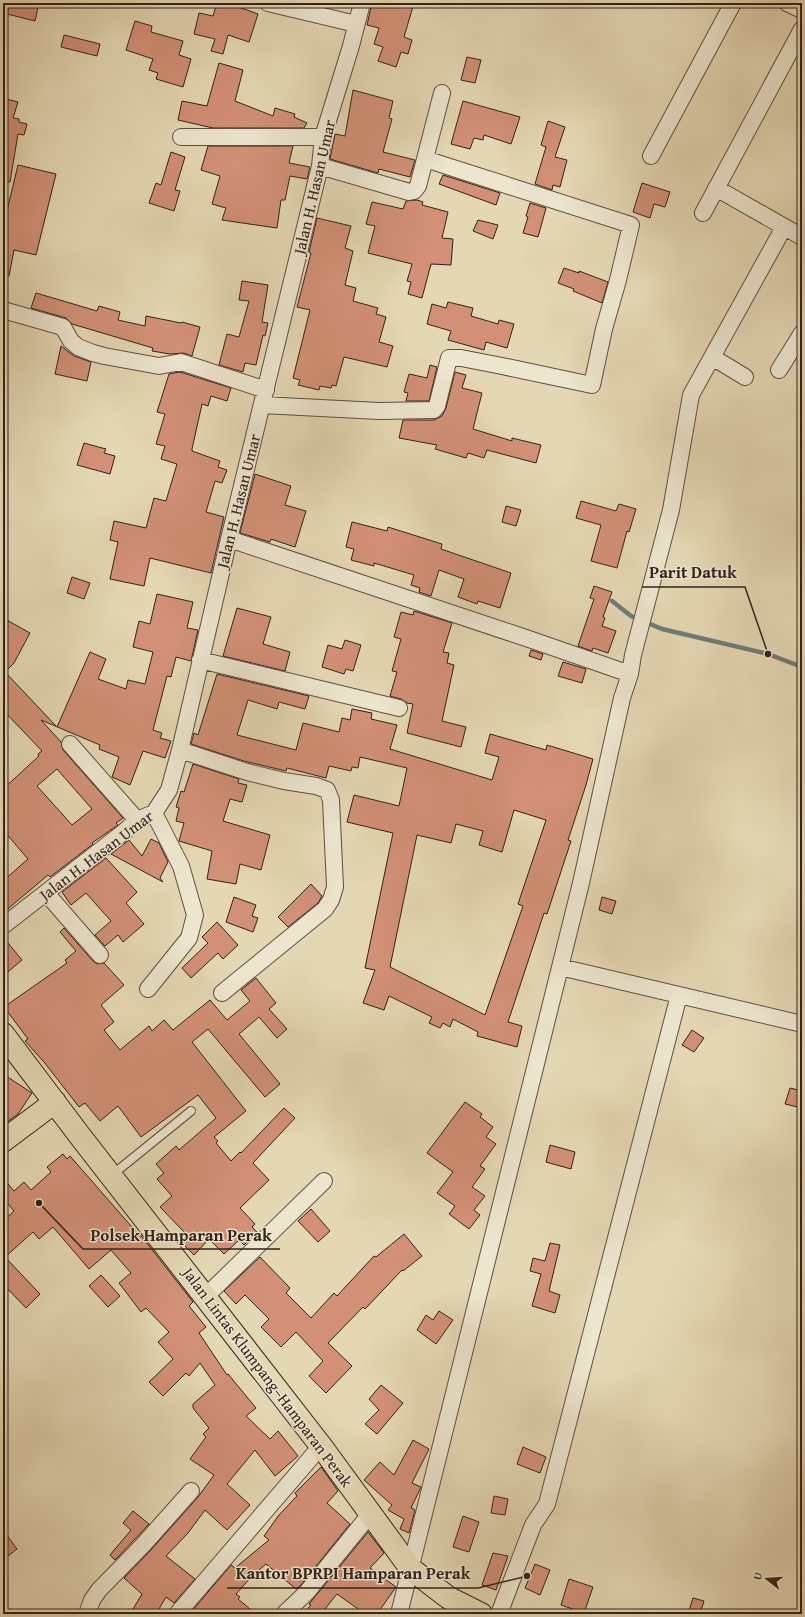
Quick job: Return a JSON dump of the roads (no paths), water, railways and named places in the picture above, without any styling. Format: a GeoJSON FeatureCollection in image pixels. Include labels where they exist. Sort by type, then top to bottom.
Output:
{"type":"FeatureCollection","features":[{"type":"Feature","properties":{"kind":"main road","name":"Jalan Lintas Klumpang–Hamparan Perak"},"geometry":{"type":"LineString","coordinates":[[3,1034],[321,1446],[411,1569],[448,1598],[481,1614]]}},
{"type":"Feature","properties":{"kind":"main road"},"geometry":{"type":"LineString","coordinates":[[3,1141],[55,1102]]}},
{"type":"Feature","properties":{"kind":"street"},"geometry":{"type":"LineString","coordinates":[[268,3],[356,24]]}},
{"type":"Feature","properties":{"kind":"street","name":"Jalan H. Hasan Umar"},"geometry":{"type":"LineString","coordinates":[[3,926],[137,820],[154,813],[170,790],[229,539],[320,166],[323,136],[351,46],[362,3]]}},
{"type":"Feature","properties":{"kind":"street"},"geometry":{"type":"LineString","coordinates":[[651,156],[733,3]]}},
{"type":"Feature","properties":{"kind":"street"},"geometry":{"type":"LineString","coordinates":[[787,3],[802,10]]}},
{"type":"Feature","properties":{"kind":"street"},"geometry":{"type":"LineString","coordinates":[[703,213],[802,29]]}},
{"type":"Feature","properties":{"kind":"street"},"geometry":{"type":"LineString","coordinates":[[320,166],[409,192],[414,191],[418,186],[442,93]]}},
{"type":"Feature","properties":{"kind":"street"},"geometry":{"type":"LineString","coordinates":[[181,137],[323,136]]}},
{"type":"Feature","properties":{"kind":"street"},"geometry":{"type":"LineString","coordinates":[[262,405],[379,411],[434,410],[438,406],[449,358],[461,358],[592,385],[604,329],[618,280],[631,225],[425,159]]}},
{"type":"Feature","properties":{"kind":"street"},"geometry":{"type":"LineString","coordinates":[[716,188],[802,237]]}},
{"type":"Feature","properties":{"kind":"street"},"geometry":{"type":"LineString","coordinates":[[399,1614],[581,883],[622,698],[630,674],[633,655],[671,510],[691,395],[784,227]]}},
{"type":"Feature","properties":{"kind":"street"},"geometry":{"type":"LineString","coordinates":[[3,310],[63,327],[71,341],[78,347],[104,356],[159,366],[181,362],[266,390]]}},
{"type":"Feature","properties":{"kind":"street"},"geometry":{"type":"LineString","coordinates":[[779,370],[802,333]]}},
{"type":"Feature","properties":{"kind":"street"},"geometry":{"type":"LineString","coordinates":[[712,357],[745,377]]}},
{"type":"Feature","properties":{"kind":"street"},"geometry":{"type":"LineString","coordinates":[[229,539],[630,674]]}},
{"type":"Feature","properties":{"kind":"street"},"geometry":{"type":"LineString","coordinates":[[200,660],[399,708]]}},
{"type":"Feature","properties":{"kind":"street"},"geometry":{"type":"LineString","coordinates":[[70,744],[137,820]]}},
{"type":"Feature","properties":{"kind":"street"},"geometry":{"type":"LineString","coordinates":[[180,750],[247,772],[284,781],[316,786],[327,790],[330,800],[335,887],[331,900],[325,909],[222,993]]}},
{"type":"Feature","properties":{"kind":"street"},"geometry":{"type":"LineString","coordinates":[[148,989],[189,938],[195,915],[181,866],[154,813]]}},
{"type":"Feature","properties":{"kind":"street"},"geometry":{"type":"LineString","coordinates":[[46,893],[100,955]]}},
{"type":"Feature","properties":{"kind":"street"},"geometry":{"type":"LineString","coordinates":[[560,967],[802,1024]]}},
{"type":"Feature","properties":{"kind":"street"},"geometry":{"type":"LineString","coordinates":[[499,1614],[533,1525],[547,1504],[679,995]]}},
{"type":"Feature","properties":{"kind":"street"},"geometry":{"type":"LineString","coordinates":[[206,1296],[324,1181]]}},
{"type":"Feature","properties":{"kind":"street"},"geometry":{"type":"LineString","coordinates":[[177,1614],[321,1446]]}},
{"type":"Feature","properties":{"kind":"street"},"geometry":{"type":"LineString","coordinates":[[87,1614],[92,1600],[99,1590],[138,1551],[190,1491]]}},
{"type":"Feature","properties":{"kind":"street"},"geometry":{"type":"LineString","coordinates":[[284,1614],[307,1592],[371,1513]]}},
{"type":"Feature","properties":{"kind":"lane"},"geometry":{"type":"LineString","coordinates":[[111,1175],[191,1111]]}},
{"type":"Feature","properties":{"kind":"waterway"},"geometry":{"type":"LineString","coordinates":[[612,601],[631,616],[662,629],[768,654],[802,667]]}},
{"type":"Feature","properties":{"kind":"place","name":"Parit Datuk"},"geometry":{"type":"Point","coordinates":[768,654]}},
{"type":"Feature","properties":{"kind":"place","name":"Polsek Hamparan Perak"},"geometry":{"type":"Point","coordinates":[39,1203]}},
{"type":"Feature","properties":{"kind":"place","name":"Kantor BPRPI Hamparan Perak"},"geometry":{"type":"Point","coordinates":[527,1576]}}]}
